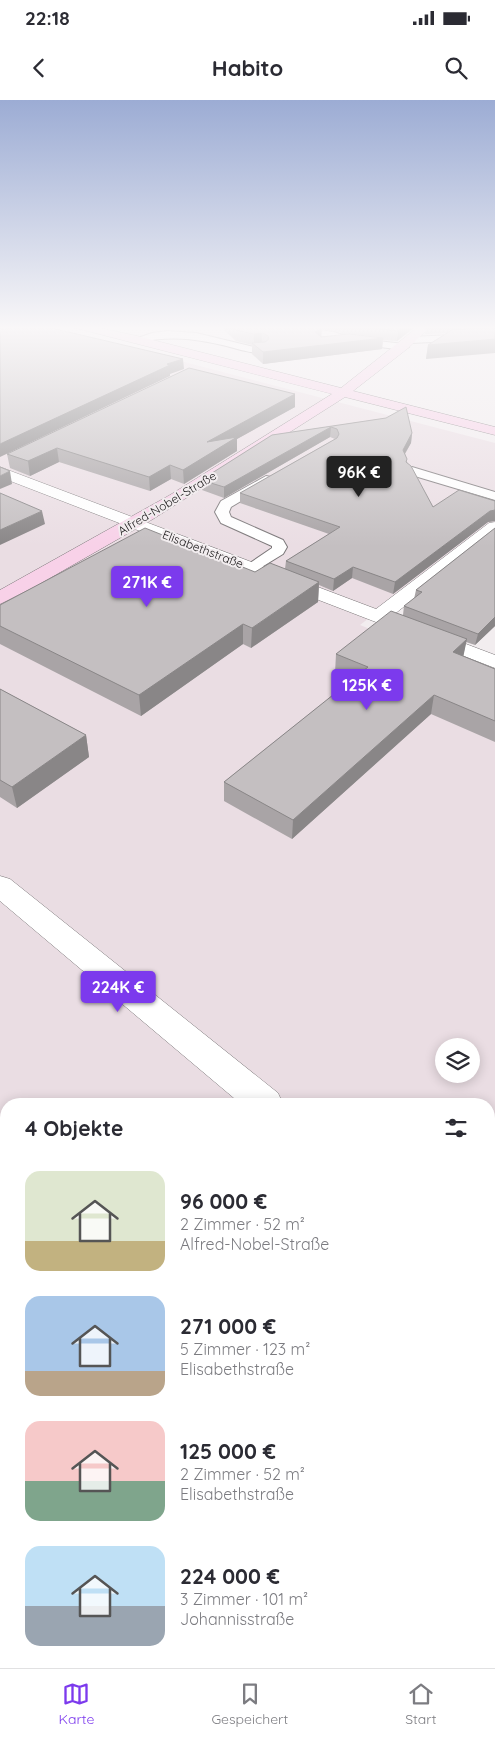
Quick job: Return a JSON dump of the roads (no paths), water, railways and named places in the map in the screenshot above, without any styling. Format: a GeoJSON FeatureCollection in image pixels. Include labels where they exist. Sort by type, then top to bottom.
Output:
{"type":"FeatureCollection","features":[{"type":"Feature","properties":{"kind":"street","name":"Alfred-Nobel-Straße"},"geometry":{"type":"LineString","coordinates":[[0,598],[136,523],[333,400]]}},
{"type":"Feature","properties":{"kind":"street"},"geometry":{"type":"LineString","coordinates":[[372,400],[495,432]]}},
{"type":"Feature","properties":{"kind":"street","name":"Elisabethstraße"},"geometry":{"type":"LineString","coordinates":[[3,466],[136,523],[495,662]]}},
{"type":"Feature","properties":{"kind":"street"},"geometry":{"type":"LineString","coordinates":[[378,617],[495,527]]}},
{"type":"Feature","properties":{"kind":"street"},"geometry":{"type":"LineString","coordinates":[[0,886],[259,1098]]}},
{"type":"Feature","properties":{"kind":"lane"},"geometry":{"type":"LineString","coordinates":[[412,471],[495,496]]}},
{"type":"Feature","properties":{"kind":"lane"},"geometry":{"type":"LineString","coordinates":[[252,568],[278,551],[280,547],[278,543],[226,520],[221,510],[226,504],[274,476]]}}]}
